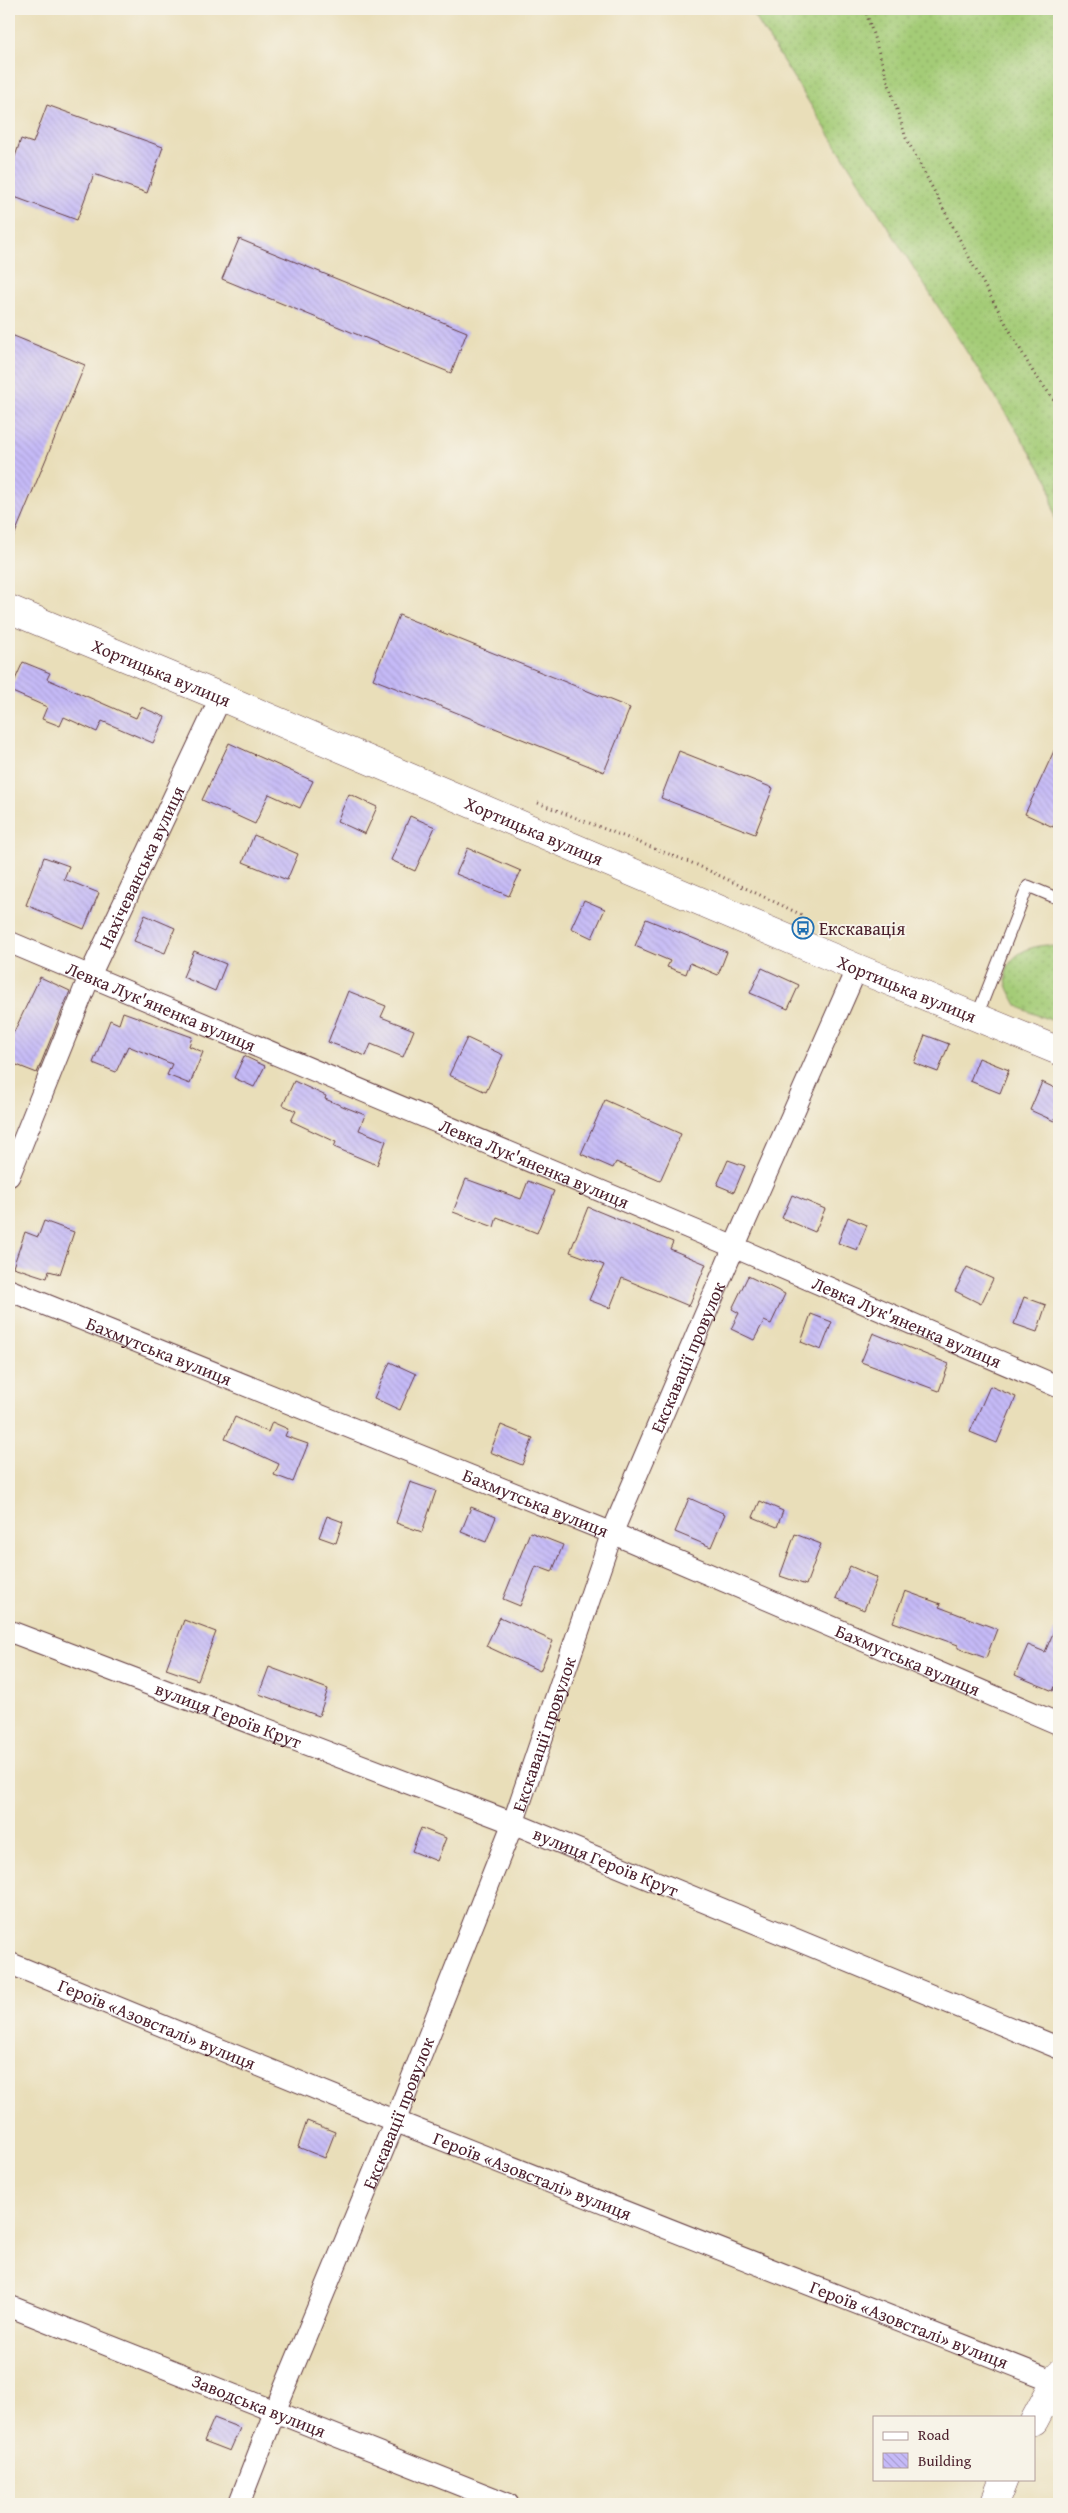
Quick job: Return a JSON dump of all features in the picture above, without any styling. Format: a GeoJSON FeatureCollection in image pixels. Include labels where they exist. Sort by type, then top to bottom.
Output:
{"type":"FeatureCollection","features":[{"type":"Feature","properties":{"kind":"street","name":"Хортицька вулиця"},"geometry":{"type":"LineString","coordinates":[[9,609],[221,697],[857,968],[1059,1051]]}},
{"type":"Feature","properties":{"kind":"street","name":"Нахічеванська вулиця"},"geometry":{"type":"LineString","coordinates":[[9,1176],[90,976],[221,697]]}},
{"type":"Feature","properties":{"kind":"street","name":"Левка Лук'яненка вулиця"},"geometry":{"type":"LineString","coordinates":[[9,942],[734,1247],[1059,1387]]}},
{"type":"Feature","properties":{"kind":"street","name":"Екскавації провулок"},"geometry":{"type":"LineString","coordinates":[[239,2504],[274,2411],[395,2121],[513,1823],[612,1533],[734,1247],[857,968]]}},
{"type":"Feature","properties":{"kind":"street","name":"Бахмутська вулиця"},"geometry":{"type":"LineString","coordinates":[[9,1290],[612,1533],[1059,1724]]}},
{"type":"Feature","properties":{"kind":"street","name":"вулиця Героїв Крут"},"geometry":{"type":"LineString","coordinates":[[9,1631],[513,1823],[1059,2048]]}},
{"type":"Feature","properties":{"kind":"street","name":"Героїв «Азовсталі» вулиця"},"geometry":{"type":"LineString","coordinates":[[9,1964],[395,2121],[1058,2380]]}},
{"type":"Feature","properties":{"kind":"street","name":"Заводська вулиця"},"geometry":{"type":"LineString","coordinates":[[9,2306],[508,2504]]}},
{"type":"Feature","properties":{"kind":"street"},"geometry":{"type":"LineString","coordinates":[[1036,2418],[1058,2380]]}},
{"type":"Feature","properties":{"kind":"street"},"geometry":{"type":"LineString","coordinates":[[994,2504],[1004,2480]]}},
{"type":"Feature","properties":{"kind":"lane"},"geometry":{"type":"LineString","coordinates":[[977,1016],[1028,886],[1059,899]]}},
{"type":"Feature","properties":{"kind":"path"},"geometry":{"type":"LineString","coordinates":[[865,9],[906,138],[1033,372],[1059,406]]}},
{"type":"Feature","properties":{"kind":"green space"},"geometry":{"type":"Polygon","coordinates":[[[750,9],[1059,9],[1059,545],[1049,482],[750,9]]]}},
{"type":"Feature","properties":{"kind":"green space"},"geometry":{"type":"Polygon","coordinates":[[[1048,945],[1059,949],[1059,1023],[1031,1013],[1017,1005],[1007,984],[1006,974],[1008,966],[1013,959],[1028,949],[1048,945]]]}},
{"type":"Feature","properties":{"kind":"building"},"geometry":{"type":"Polygon","coordinates":[[[47,105],[163,147],[147,193],[94,174],[77,220],[9,195],[9,174],[21,139],[33,143],[47,105]]]}},
{"type":"Feature","properties":{"kind":"building"},"geometry":{"type":"Polygon","coordinates":[[[239,239],[467,332],[451,373],[222,279],[239,239]]]}},
{"type":"Feature","properties":{"kind":"building"},"geometry":{"type":"Polygon","coordinates":[[[9,334],[85,365],[9,548],[9,334]]]}},
{"type":"Feature","properties":{"kind":"building"},"geometry":{"type":"Polygon","coordinates":[[[399,615],[630,708],[604,772],[373,679],[399,615]]]}},
{"type":"Feature","properties":{"kind":"building"},"geometry":{"type":"Polygon","coordinates":[[[23,662],[50,673],[47,679],[136,718],[141,707],[165,717],[153,743],[102,721],[97,732],[64,717],[60,726],[42,719],[47,707],[10,691],[23,662]]]}},
{"type":"Feature","properties":{"kind":"building"},"geometry":{"type":"Polygon","coordinates":[[[1059,740],[1059,814],[1053,827],[1025,814],[1059,740]]]}},
{"type":"Feature","properties":{"kind":"building"},"geometry":{"type":"Polygon","coordinates":[[[229,743],[313,781],[300,808],[269,794],[255,824],[202,800],[229,743]]]}},
{"type":"Feature","properties":{"kind":"building"},"geometry":{"type":"Polygon","coordinates":[[[679,751],[773,788],[755,834],[661,798],[679,751]]]}},
{"type":"Feature","properties":{"kind":"building"},"geometry":{"type":"Polygon","coordinates":[[[349,794],[377,807],[365,834],[337,821],[349,794]]]}},
{"type":"Feature","properties":{"kind":"building"},"geometry":{"type":"Polygon","coordinates":[[[410,816],[435,827],[415,871],[391,860],[410,816]]]}},
{"type":"Feature","properties":{"kind":"building"},"geometry":{"type":"Polygon","coordinates":[[[254,835],[298,854],[287,880],[243,862],[254,835]]]}},
{"type":"Feature","properties":{"kind":"building"},"geometry":{"type":"Polygon","coordinates":[[[468,848],[521,871],[509,896],[456,874],[468,848]]]}},
{"type":"Feature","properties":{"kind":"building"},"geometry":{"type":"Polygon","coordinates":[[[44,857],[69,866],[64,879],[99,893],[84,929],[26,905],[44,857]]]}},
{"type":"Feature","properties":{"kind":"building"},"geometry":{"type":"Polygon","coordinates":[[[584,900],[605,909],[592,938],[571,928],[584,900]]]}},
{"type":"Feature","properties":{"kind":"building"},"geometry":{"type":"Polygon","coordinates":[[[145,915],[175,928],[165,953],[134,941],[145,915]]]}},
{"type":"Feature","properties":{"kind":"building"},"geometry":{"type":"Polygon","coordinates":[[[646,919],[727,952],[718,975],[690,963],[686,974],[667,967],[670,961],[635,946],[646,919]]]}},
{"type":"Feature","properties":{"kind":"building"},"geometry":{"type":"Polygon","coordinates":[[[194,951],[226,964],[215,991],[183,977],[194,951]]]}},
{"type":"Feature","properties":{"kind":"building"},"geometry":{"type":"Polygon","coordinates":[[[762,968],[799,985],[788,1009],[750,993],[762,968]]]}},
{"type":"Feature","properties":{"kind":"building"},"geometry":{"type":"Polygon","coordinates":[[[40,977],[70,991],[37,1073],[9,1062],[9,1029],[14,1032],[40,977]]]}},
{"type":"Feature","properties":{"kind":"building"},"geometry":{"type":"Polygon","coordinates":[[[348,991],[386,1006],[381,1017],[414,1030],[403,1057],[371,1044],[366,1056],[328,1042],[348,991]]]}},
{"type":"Feature","properties":{"kind":"building"},"geometry":{"type":"Polygon","coordinates":[[[123,1012],[192,1037],[189,1046],[203,1052],[190,1084],[167,1075],[172,1064],[128,1046],[116,1072],[93,1063],[110,1020],[119,1024],[123,1012]]]}},
{"type":"Feature","properties":{"kind":"building"},"geometry":{"type":"Polygon","coordinates":[[[925,1035],[949,1044],[938,1072],[914,1063],[925,1035]]]}},
{"type":"Feature","properties":{"kind":"building"},"geometry":{"type":"Polygon","coordinates":[[[467,1038],[503,1055],[486,1092],[449,1075],[467,1038]]]}},
{"type":"Feature","properties":{"kind":"building"},"geometry":{"type":"Polygon","coordinates":[[[244,1056],[265,1066],[254,1087],[234,1078],[244,1056]]]}},
{"type":"Feature","properties":{"kind":"building"},"geometry":{"type":"Polygon","coordinates":[[[979,1058],[1009,1070],[1000,1093],[970,1081],[979,1058]]]}},
{"type":"Feature","properties":{"kind":"building"},"geometry":{"type":"Polygon","coordinates":[[[294,1081],[326,1096],[325,1099],[365,1115],[359,1130],[386,1141],[377,1165],[334,1147],[336,1142],[291,1121],[296,1111],[283,1105],[294,1081]]]}},
{"type":"Feature","properties":{"kind":"building"},"geometry":{"type":"Polygon","coordinates":[[[1042,1082],[1059,1090],[1059,1109],[1054,1121],[1030,1110],[1042,1082]]]}},
{"type":"Feature","properties":{"kind":"building"},"geometry":{"type":"Polygon","coordinates":[[[605,1100],[681,1134],[660,1181],[616,1162],[613,1168],[581,1154],[605,1100]]]}},
{"type":"Feature","properties":{"kind":"building"},"geometry":{"type":"Polygon","coordinates":[[[728,1160],[745,1166],[734,1192],[717,1185],[728,1160]]]}},
{"type":"Feature","properties":{"kind":"building"},"geometry":{"type":"Polygon","coordinates":[[[466,1179],[521,1199],[528,1181],[554,1191],[537,1233],[497,1217],[494,1227],[453,1212],[466,1179]]]}},
{"type":"Feature","properties":{"kind":"building"},"geometry":{"type":"Polygon","coordinates":[[[792,1195],[825,1209],[815,1232],[782,1218],[792,1195]]]}},
{"type":"Feature","properties":{"kind":"building"},"geometry":{"type":"Polygon","coordinates":[[[588,1207],[673,1242],[670,1249],[706,1264],[689,1306],[622,1278],[610,1308],[589,1300],[604,1265],[570,1252],[588,1207]]]}},
{"type":"Feature","properties":{"kind":"building"},"geometry":{"type":"Polygon","coordinates":[[[848,1217],[867,1225],[857,1250],[838,1243],[848,1217]]]}},
{"type":"Feature","properties":{"kind":"building"},"geometry":{"type":"Polygon","coordinates":[[[44,1221],[74,1232],[60,1274],[49,1271],[47,1278],[13,1267],[25,1232],[38,1237],[44,1221]]]}},
{"type":"Feature","properties":{"kind":"building"},"geometry":{"type":"Polygon","coordinates":[[[967,1267],[993,1279],[981,1304],[955,1291],[967,1267]]]}},
{"type":"Feature","properties":{"kind":"building"},"geometry":{"type":"Polygon","coordinates":[[[748,1276],[785,1294],[771,1324],[764,1321],[754,1340],[731,1329],[739,1313],[732,1309],[748,1276]]]}},
{"type":"Feature","properties":{"kind":"building"},"geometry":{"type":"Polygon","coordinates":[[[1024,1297],[1046,1305],[1037,1332],[1014,1324],[1024,1297]]]}},
{"type":"Feature","properties":{"kind":"building"},"geometry":{"type":"Polygon","coordinates":[[[811,1314],[832,1322],[821,1350],[801,1342],[811,1314]]]}},
{"type":"Feature","properties":{"kind":"building"},"geometry":{"type":"Polygon","coordinates":[[[873,1333],[949,1364],[939,1391],[861,1362],[873,1333]]]}},
{"type":"Feature","properties":{"kind":"building"},"geometry":{"type":"Polygon","coordinates":[[[390,1362],[416,1374],[400,1410],[374,1398],[390,1362]]]}},
{"type":"Feature","properties":{"kind":"building"},"geometry":{"type":"Polygon","coordinates":[[[990,1386],[1016,1397],[997,1443],[970,1432],[990,1386]]]}},
{"type":"Feature","properties":{"kind":"building"},"geometry":{"type":"Polygon","coordinates":[[[235,1417],[268,1432],[272,1422],[288,1429],[285,1436],[308,1444],[293,1482],[274,1475],[279,1464],[225,1439],[235,1417]]]}},
{"type":"Feature","properties":{"kind":"building"},"geometry":{"type":"Polygon","coordinates":[[[501,1425],[533,1438],[522,1465],[490,1452],[501,1425]]]}},
{"type":"Feature","properties":{"kind":"building"},"geometry":{"type":"Polygon","coordinates":[[[410,1482],[436,1491],[422,1532],[396,1523],[410,1482]]]}},
{"type":"Feature","properties":{"kind":"building"},"geometry":{"type":"Polygon","coordinates":[[[689,1498],[725,1514],[711,1547],[675,1532],[689,1498]]]}},
{"type":"Feature","properties":{"kind":"building"},"geometry":{"type":"Polygon","coordinates":[[[760,1501],[783,1511],[777,1527],[753,1517],[760,1501]]]}},
{"type":"Feature","properties":{"kind":"building"},"geometry":{"type":"Polygon","coordinates":[[[471,1507],[496,1517],[486,1542],[461,1532],[471,1507]]]}},
{"type":"Feature","properties":{"kind":"building"},"geometry":{"type":"Polygon","coordinates":[[[327,1516],[343,1522],[336,1543],[319,1537],[327,1516]]]}},
{"type":"Feature","properties":{"kind":"building"},"geometry":{"type":"Polygon","coordinates":[[[530,1532],[563,1545],[552,1572],[536,1566],[520,1606],[503,1599],[530,1532]]]}},
{"type":"Feature","properties":{"kind":"building"},"geometry":{"type":"Polygon","coordinates":[[[795,1534],[821,1544],[806,1585],[780,1576],[795,1534]]]}},
{"type":"Feature","properties":{"kind":"building"},"geometry":{"type":"Polygon","coordinates":[[[850,1566],[877,1578],[864,1610],[836,1598],[850,1566]]]}},
{"type":"Feature","properties":{"kind":"building"},"geometry":{"type":"Polygon","coordinates":[[[905,1591],[941,1604],[939,1607],[997,1629],[986,1658],[958,1648],[958,1645],[893,1622],[905,1591]]]}},
{"type":"Feature","properties":{"kind":"building"},"geometry":{"type":"Polygon","coordinates":[[[500,1617],[553,1641],[540,1671],[486,1646],[500,1617]]]}},
{"type":"Feature","properties":{"kind":"building"},"geometry":{"type":"Polygon","coordinates":[[[1059,1619],[1059,1678],[1053,1691],[1015,1675],[1028,1645],[1045,1652],[1059,1619]]]}},
{"type":"Feature","properties":{"kind":"building"},"geometry":{"type":"Polygon","coordinates":[[[184,1620],[216,1632],[198,1680],[166,1669],[184,1620]]]}},
{"type":"Feature","properties":{"kind":"building"},"geometry":{"type":"Polygon","coordinates":[[[269,1667],[328,1689],[319,1716],[259,1694],[269,1667]]]}},
{"type":"Feature","properties":{"kind":"building"},"geometry":{"type":"Polygon","coordinates":[[[421,1828],[446,1838],[437,1861],[412,1851],[421,1828]]]}},
{"type":"Feature","properties":{"kind":"building"},"geometry":{"type":"Polygon","coordinates":[[[307,2121],[335,2132],[325,2158],[298,2147],[307,2121]]]}},
{"type":"Feature","properties":{"kind":"building"},"geometry":{"type":"Polygon","coordinates":[[[214,2418],[240,2428],[230,2451],[204,2441],[214,2418]]]}},
{"type":"Feature","properties":{"kind":"place","name":"Екскавація"},"geometry":{"type":"Point","coordinates":[803,928]}}]}
